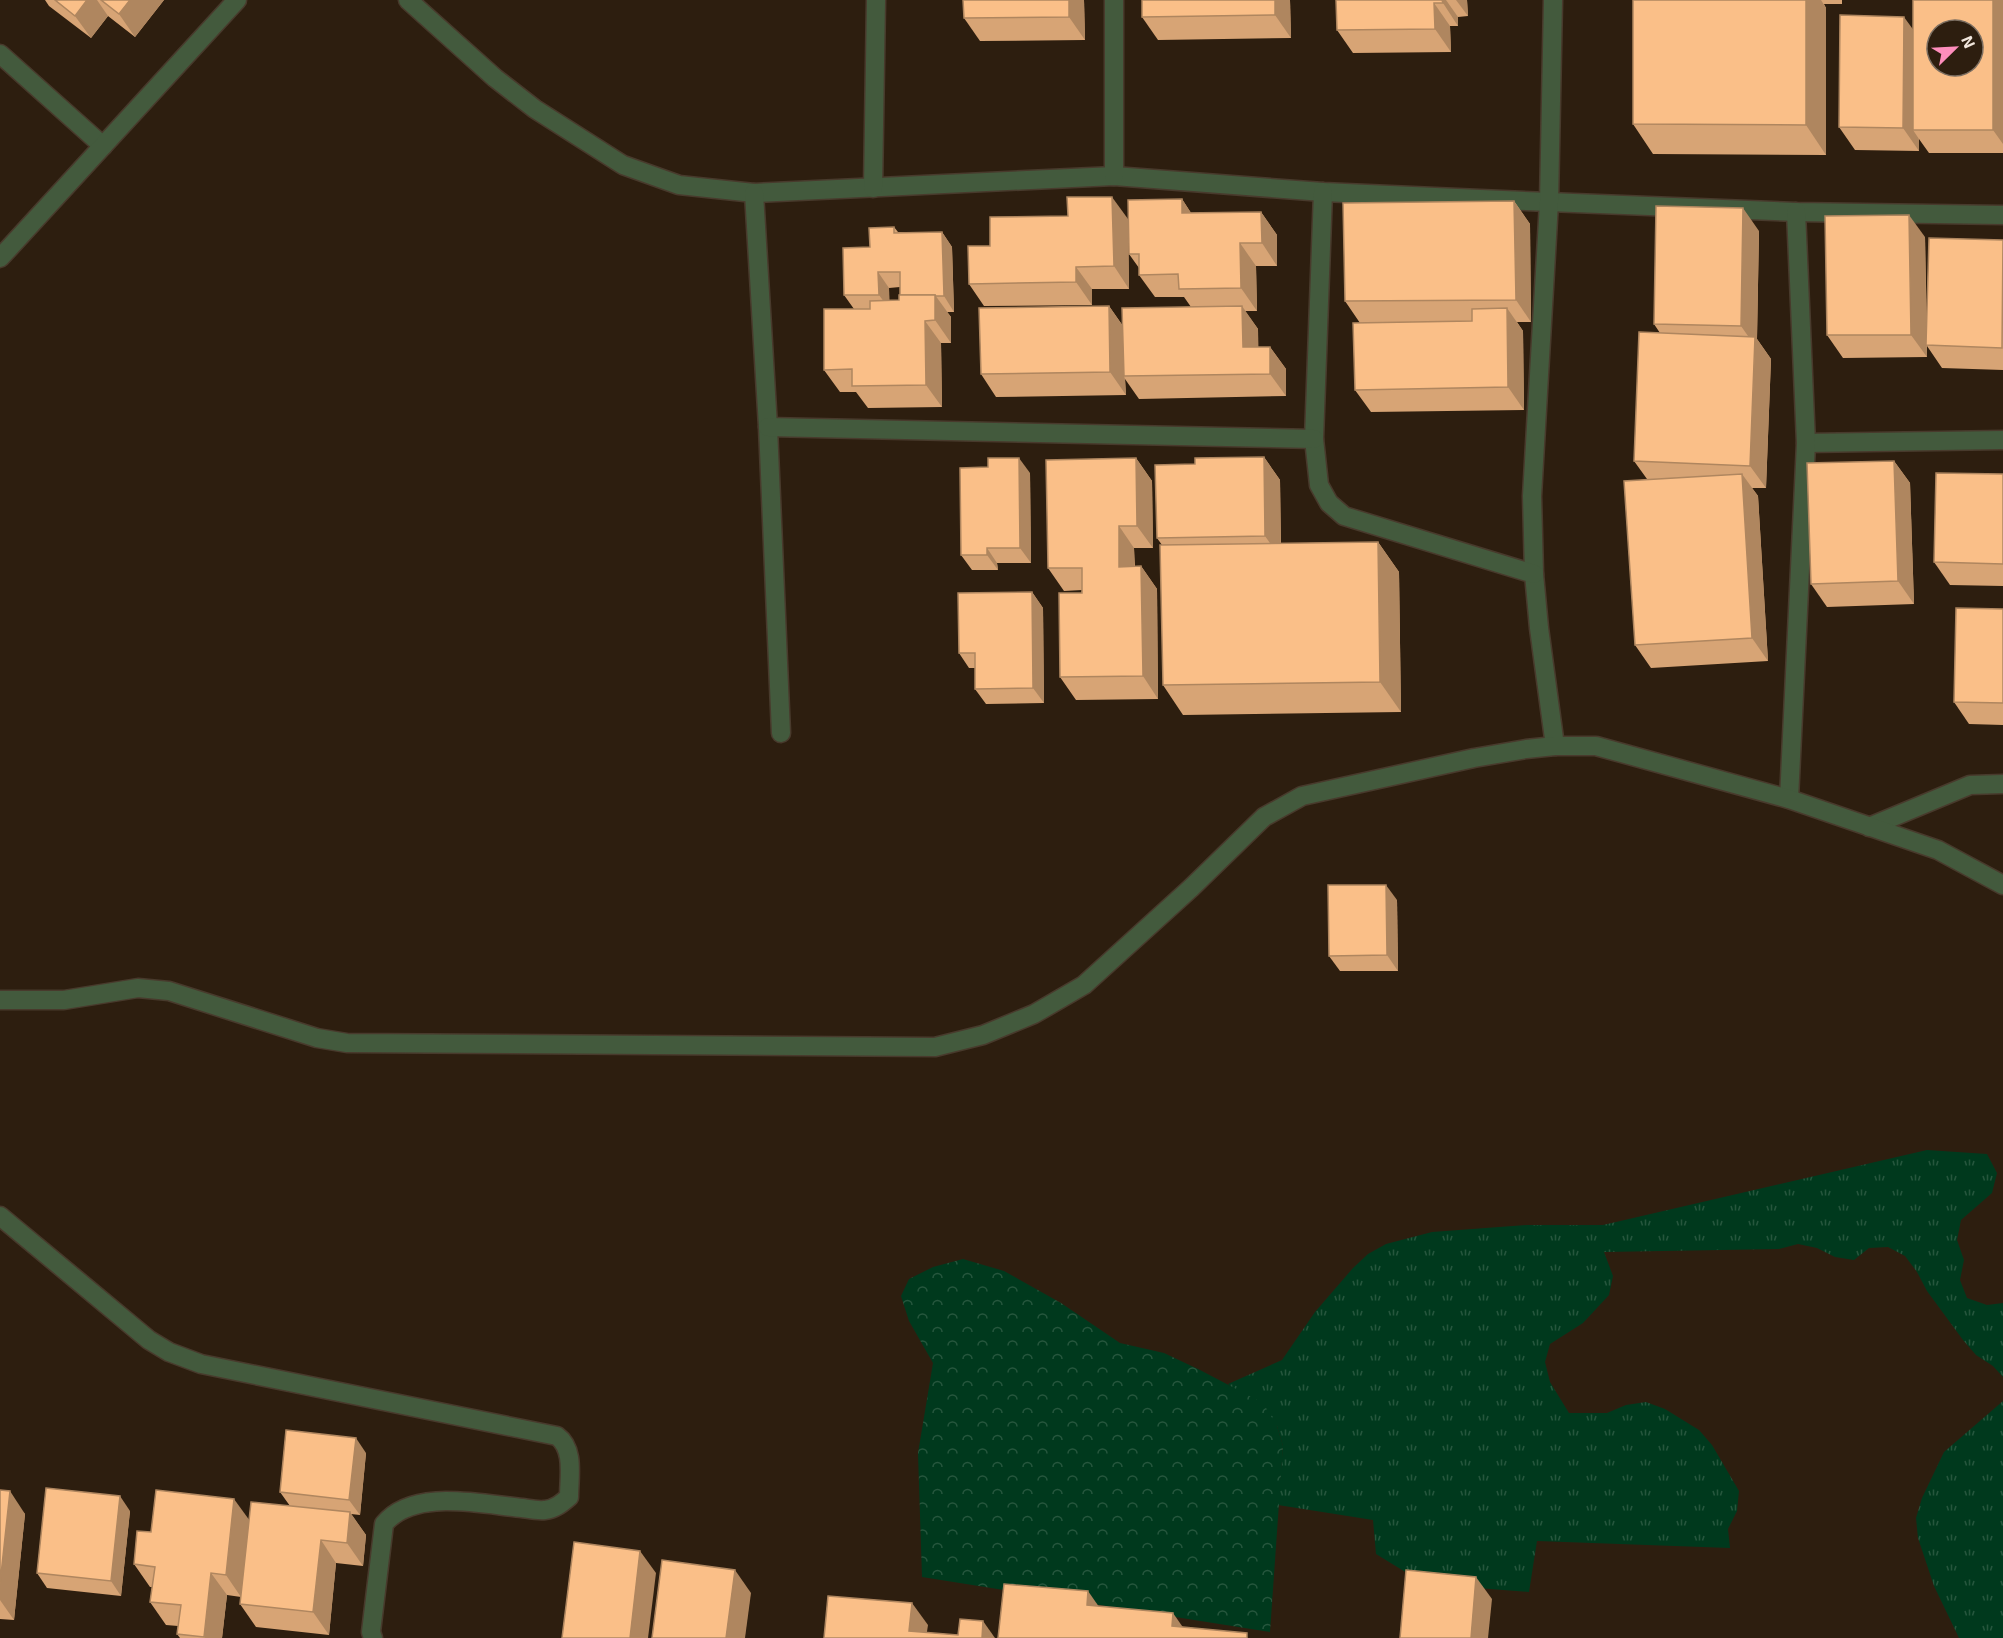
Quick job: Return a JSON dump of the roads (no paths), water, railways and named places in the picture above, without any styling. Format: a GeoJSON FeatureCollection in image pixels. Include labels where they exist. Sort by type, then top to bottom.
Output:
{"type":"FeatureCollection","features":[{"type":"Feature","properties":{"kind":"street"},"geometry":{"type":"LineString","coordinates":[[0,258],[237,0]]}},
{"type":"Feature","properties":{"kind":"street"},"geometry":{"type":"LineString","coordinates":[[408,0],[495,78],[536,109],[623,165],[679,185],[754,193],[1114,176],[1323,192],[1549,202],[1796,212],[2003,214]]}},
{"type":"Feature","properties":{"kind":"street"},"geometry":{"type":"LineString","coordinates":[[873,188],[876,0]]}},
{"type":"Feature","properties":{"kind":"street"},"geometry":{"type":"LineString","coordinates":[[1114,0],[1114,176]]}},
{"type":"Feature","properties":{"kind":"street"},"geometry":{"type":"LineString","coordinates":[[1553,0],[1549,202],[1532,496],[1534,574],[1555,746]]}},
{"type":"Feature","properties":{"kind":"street"},"geometry":{"type":"LineString","coordinates":[[0,54],[103,146]]}},
{"type":"Feature","properties":{"kind":"street"},"geometry":{"type":"LineString","coordinates":[[1323,192],[1314,439],[1319,485],[1329,503],[1344,516],[1534,574]]}},
{"type":"Feature","properties":{"kind":"street"},"geometry":{"type":"LineString","coordinates":[[754,193],[768,427],[782,733]]}},
{"type":"Feature","properties":{"kind":"street"},"geometry":{"type":"LineString","coordinates":[[1789,799],[1806,443],[1796,212]]}},
{"type":"Feature","properties":{"kind":"street"},"geometry":{"type":"LineString","coordinates":[[768,427],[1314,439]]}},
{"type":"Feature","properties":{"kind":"street"},"geometry":{"type":"LineString","coordinates":[[1806,443],[2003,440]]}},
{"type":"Feature","properties":{"kind":"street"},"geometry":{"type":"LineString","coordinates":[[0,1000],[64,1000],[138,988],[169,991],[317,1038],[347,1043],[935,1047],[983,1035],[1034,1014],[1084,985],[1191,888],[1264,817],[1302,796],[1474,758],[1555,746],[1596,746],[1789,799],[1938,850],[2003,885]]}},
{"type":"Feature","properties":{"kind":"street"},"geometry":{"type":"LineString","coordinates":[[1869,827],[1970,785],[2003,784]]}},
{"type":"Feature","properties":{"kind":"street"},"geometry":{"type":"LineString","coordinates":[[0,1215],[142,1334],[169,1352],[201,1364],[557,1436],[563,1440],[569,1449],[569,1497],[560,1506],[545,1510],[455,1502],[417,1503],[392,1514],[384,1524],[371,1632],[373,1638]]}}]}
